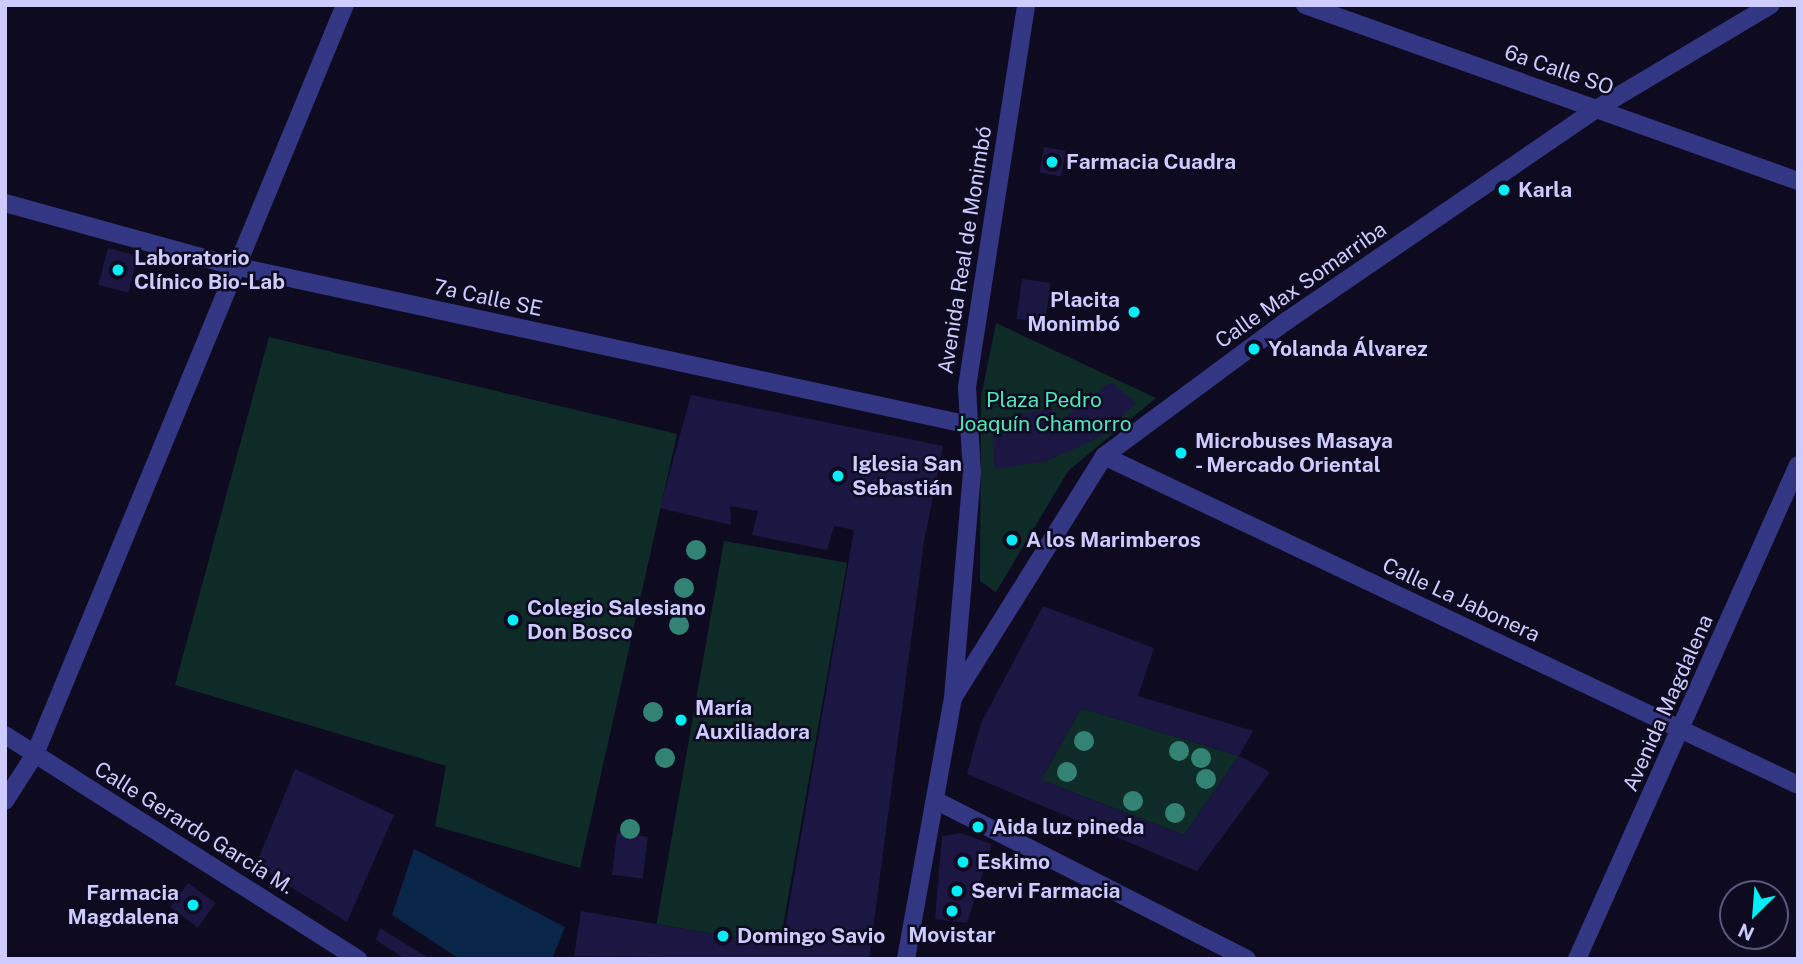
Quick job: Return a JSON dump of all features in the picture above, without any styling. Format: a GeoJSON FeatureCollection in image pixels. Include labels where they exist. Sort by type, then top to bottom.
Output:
{"type":"FeatureCollection","features":[{"type":"Feature","properties":{"kind":"street"},"geometry":{"type":"LineString","coordinates":[[5,801],[35,754],[234,266],[345,5]]}},
{"type":"Feature","properties":{"kind":"street","name":"Avenida Real de Monimbó"},"geometry":{"type":"LineString","coordinates":[[906,959],[953,698],[972,474],[965,424],[1026,5]]}},
{"type":"Feature","properties":{"kind":"street","name":"6a Calle SO"},"geometry":{"type":"LineString","coordinates":[[1305,5],[1598,107],[1798,181]]}},
{"type":"Feature","properties":{"kind":"street","name":"Calle Max Somarriba"},"geometry":{"type":"LineString","coordinates":[[953,698],[1104,456],[1288,320],[1598,107],[1771,5]]}},
{"type":"Feature","properties":{"kind":"street","name":"7a Calle SE"},"geometry":{"type":"LineString","coordinates":[[5,203],[234,266],[965,424]]}},
{"type":"Feature","properties":{"kind":"street","name":"Calle La Jabonera"},"geometry":{"type":"LineString","coordinates":[[1104,456],[1798,785]]}},
{"type":"Feature","properties":{"kind":"street","name":"Avenida Magdalena"},"geometry":{"type":"LineString","coordinates":[[1577,959],[1682,731],[1798,466]]}},
{"type":"Feature","properties":{"kind":"street","name":"Calle Gerardo García M."},"geometry":{"type":"LineString","coordinates":[[5,734],[358,959]]}},
{"type":"Feature","properties":{"kind":"street"},"geometry":{"type":"LineString","coordinates":[[935,800],[1247,959]]}},
{"type":"Feature","properties":{"kind":"green space","name":"Plaza Pedro Joaquín Chamorro"},"geometry":{"type":"Polygon","coordinates":[[[996,323],[1156,398],[1068,471],[996,592],[980,581],[981,397],[996,323]]]}},
{"type":"Feature","properties":{"kind":"green space"},"geometry":{"type":"Polygon","coordinates":[[[269,337],[677,434],[580,868],[435,826],[446,766],[175,685],[269,337]]]}},
{"type":"Feature","properties":{"kind":"green space"},"geometry":{"type":"Polygon","coordinates":[[[724,541],[847,563],[780,946],[656,924],[724,541]]]}},
{"type":"Feature","properties":{"kind":"green space"},"geometry":{"type":"Polygon","coordinates":[[[1081,708],[1239,756],[1184,835],[1041,780],[1081,708]]]}},
{"type":"Feature","properties":{"kind":"water"},"geometry":{"type":"Polygon","coordinates":[[[414,849],[565,927],[552,959],[460,959],[392,915],[414,849]]]}},
{"type":"Feature","properties":{"kind":"building","name":"Farmacia Cuadra"},"geometry":{"type":"Polygon","coordinates":[[[1044,147],[1066,151],[1061,176],[1039,173],[1044,147]]]}},
{"type":"Feature","properties":{"kind":"building","name":"Laboratorio Clínico Bio-Lab"},"geometry":{"type":"Polygon","coordinates":[[[108,248],[138,256],[128,293],[98,285],[108,248]]]}},
{"type":"Feature","properties":{"kind":"building"},"geometry":{"type":"Polygon","coordinates":[[[1022,279],[1051,283],[1045,323],[1016,319],[1022,279]]]}},
{"type":"Feature","properties":{"kind":"building"},"geometry":{"type":"Polygon","coordinates":[[[1111,382],[1136,403],[1096,439],[1047,461],[994,469],[993,421],[1051,408],[1059,422],[1111,382]]]}},
{"type":"Feature","properties":{"kind":"building"},"geometry":{"type":"Polygon","coordinates":[[[691,395],[943,446],[924,542],[869,959],[574,956],[581,911],[782,946],[854,530],[834,526],[827,550],[752,535],[758,511],[730,506],[731,525],[660,508],[691,395]]]}},
{"type":"Feature","properties":{"kind":"building"},"geometry":{"type":"Polygon","coordinates":[[[1043,606],[1154,648],[1138,696],[1253,731],[1239,756],[1270,772],[1197,871],[967,774],[981,723],[1043,606]],[[1081,708],[1041,780],[1184,835],[1239,756],[1081,708]]]}},
{"type":"Feature","properties":{"kind":"building"},"geometry":{"type":"Polygon","coordinates":[[[295,769],[394,815],[347,922],[256,865],[295,769]]]}},
{"type":"Feature","properties":{"kind":"building"},"geometry":{"type":"Polygon","coordinates":[[[617,833],[648,837],[643,878],[612,875],[617,833]]]}},
{"type":"Feature","properties":{"kind":"building"},"geometry":{"type":"Polygon","coordinates":[[[960,833],[992,844],[967,923],[935,919],[942,836],[960,833]]]}},
{"type":"Feature","properties":{"kind":"building","name":"Farmacia Magdalena"},"geometry":{"type":"Polygon","coordinates":[[[188,883],[216,903],[198,927],[170,907],[188,883]]]}},
{"type":"Feature","properties":{"kind":"building"},"geometry":{"type":"Polygon","coordinates":[[[380,928],[430,959],[405,959],[376,940],[380,928]]]}},
{"type":"Feature","properties":{"kind":"place","name":"Farmacia Cuadra"},"geometry":{"type":"Point","coordinates":[1052,162]}},
{"type":"Feature","properties":{"kind":"place","name":"Karla"},"geometry":{"type":"Point","coordinates":[1504,190]}},
{"type":"Feature","properties":{"kind":"place","name":"Laboratorio Clínico Bio-Lab"},"geometry":{"type":"Point","coordinates":[118,270]}},
{"type":"Feature","properties":{"kind":"place","name":"Placita Monimbó"},"geometry":{"type":"Point","coordinates":[1134,312]}},
{"type":"Feature","properties":{"kind":"place","name":"Yolanda Álvarez"},"geometry":{"type":"Point","coordinates":[1254,349]}},
{"type":"Feature","properties":{"kind":"place","name":"Microbuses Masaya - Mercado Oriental"},"geometry":{"type":"Point","coordinates":[1181,453]}},
{"type":"Feature","properties":{"kind":"place","name":"Iglesia San Sebastián"},"geometry":{"type":"Point","coordinates":[838,476]}},
{"type":"Feature","properties":{"kind":"place","name":"A los Marimberos"},"geometry":{"type":"Point","coordinates":[1012,540]}},
{"type":"Feature","properties":{"kind":"place","name":"Colegio Salesiano Don Bosco"},"geometry":{"type":"Point","coordinates":[513,620]}},
{"type":"Feature","properties":{"kind":"place","name":"María Auxiliadora"},"geometry":{"type":"Point","coordinates":[681,720]}},
{"type":"Feature","properties":{"kind":"place","name":"Aida luz pineda"},"geometry":{"type":"Point","coordinates":[978,827]}},
{"type":"Feature","properties":{"kind":"place","name":"Eskimo"},"geometry":{"type":"Point","coordinates":[963,862]}},
{"type":"Feature","properties":{"kind":"place","name":"Servi Farmacia"},"geometry":{"type":"Point","coordinates":[957,891]}},
{"type":"Feature","properties":{"kind":"place","name":"Farmacia Magdalena"},"geometry":{"type":"Point","coordinates":[193,905]}},
{"type":"Feature","properties":{"kind":"place","name":"Movistar"},"geometry":{"type":"Point","coordinates":[952,911]}},
{"type":"Feature","properties":{"kind":"place","name":"Domingo Savio"},"geometry":{"type":"Point","coordinates":[723,936]}}]}
